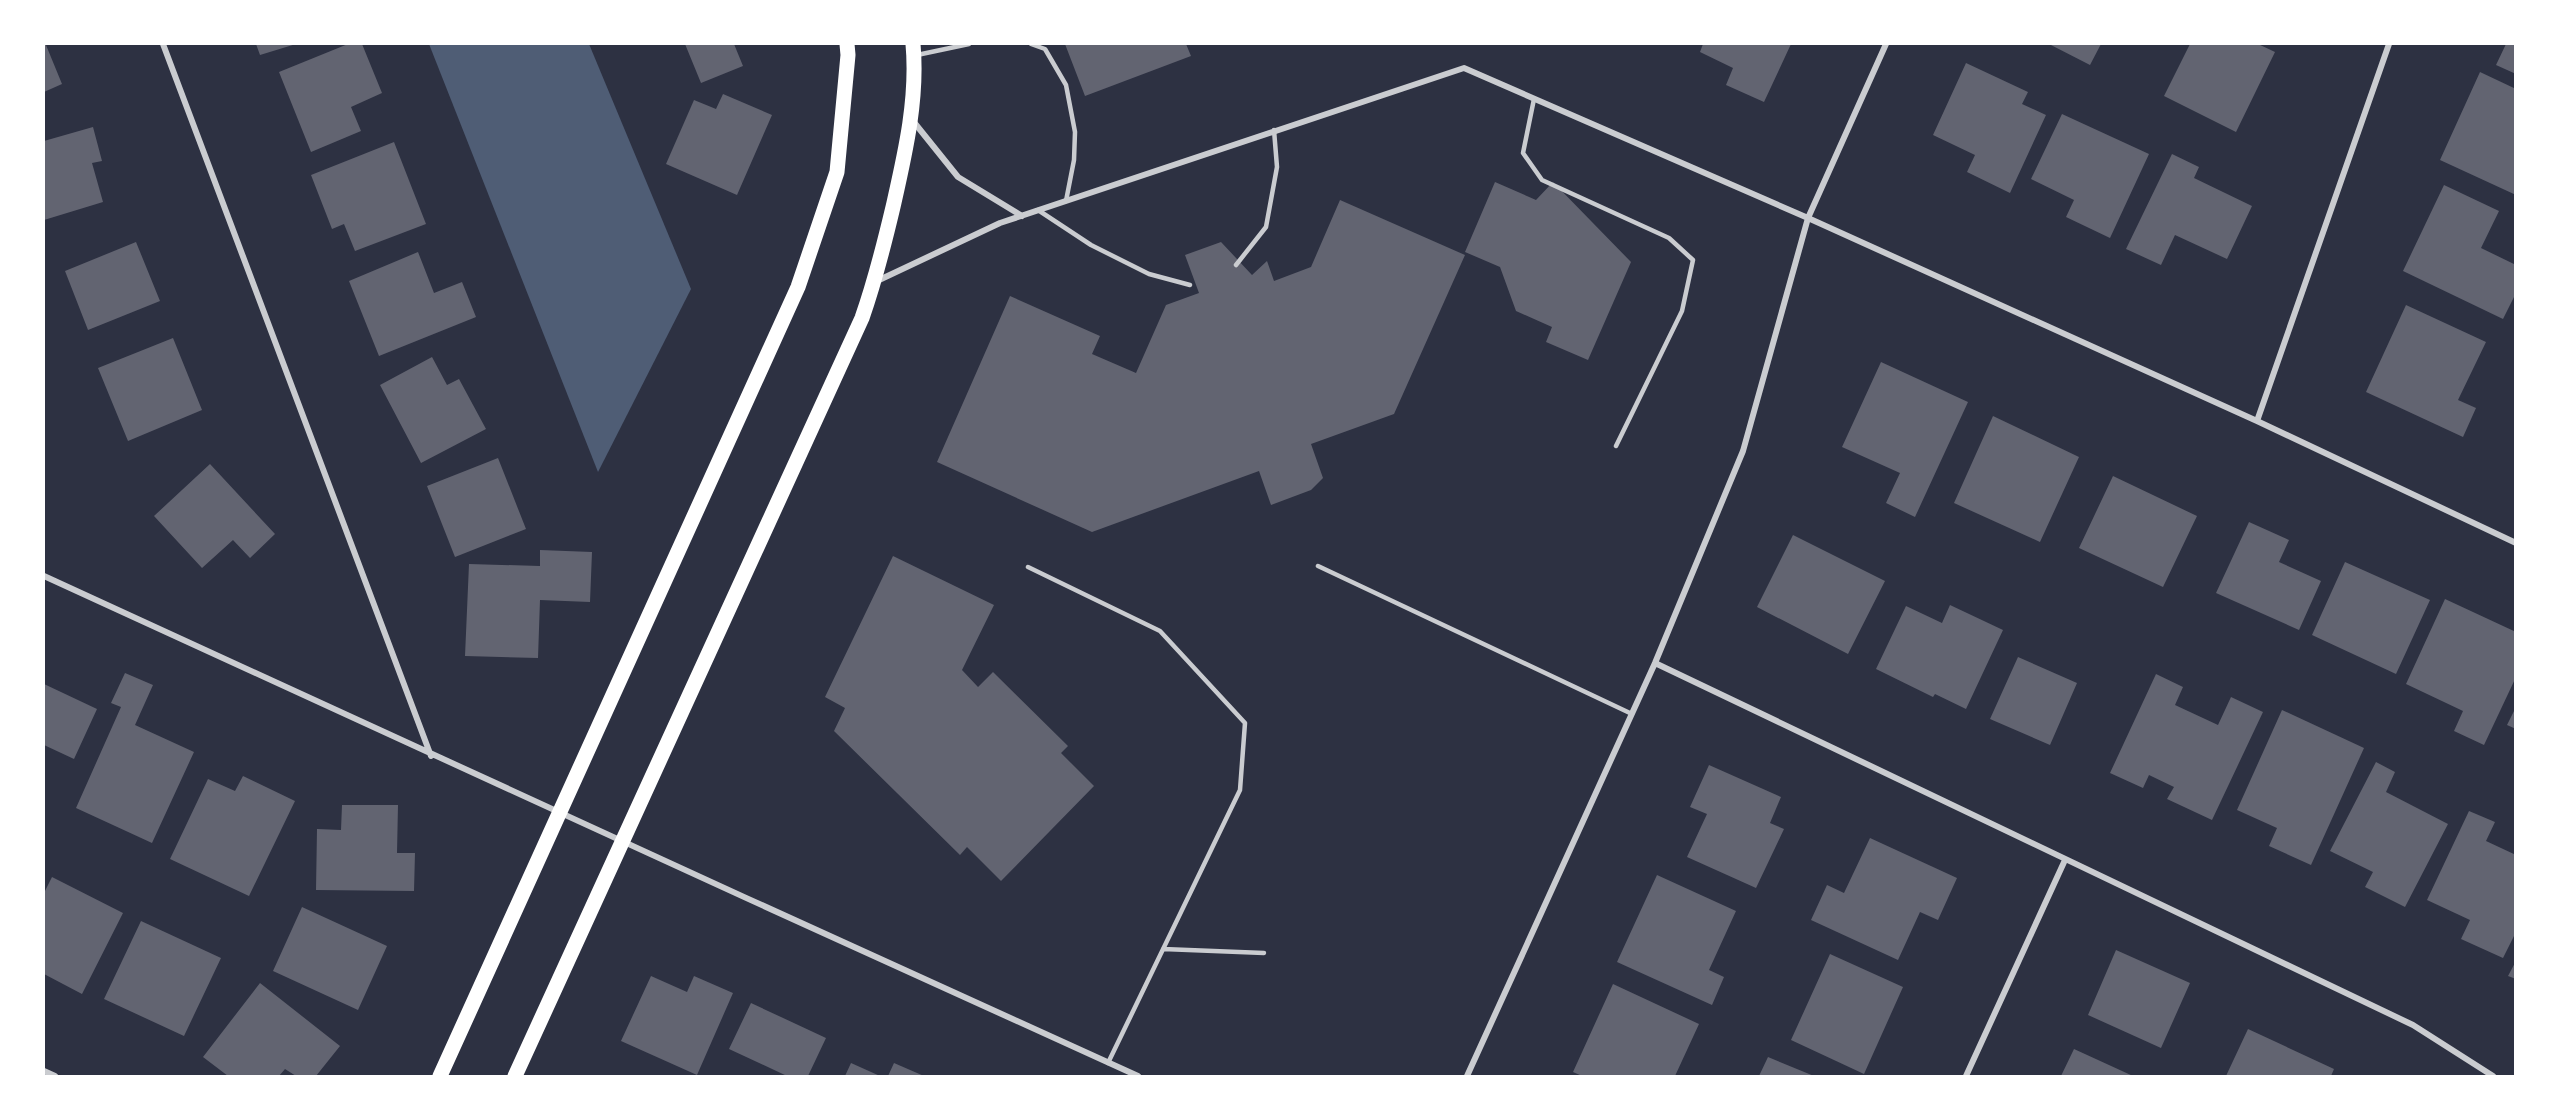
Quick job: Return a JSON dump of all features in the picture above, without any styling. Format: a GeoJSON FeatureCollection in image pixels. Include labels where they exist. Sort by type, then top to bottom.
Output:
{"type":"FeatureCollection","features":[{"type":"Feature","properties":{"kind":"main road"},"geometry":{"type":"LineString","coordinates":[[440,1077],[558,812],[798,287],[837,172],[848,55],[847,44]]}},
{"type":"Feature","properties":{"kind":"main road"},"geometry":{"type":"LineString","coordinates":[[515,1077],[862,318],[875,282],[908,142],[914,50]]}},
{"type":"Feature","properties":{"kind":"street"},"geometry":{"type":"LineString","coordinates":[[163,44],[431,756]]}},
{"type":"Feature","properties":{"kind":"street"},"geometry":{"type":"LineString","coordinates":[[1467,1077],[1655,663],[1743,451],[1809,218],[1886,44]]}},
{"type":"Feature","properties":{"kind":"street"},"geometry":{"type":"LineString","coordinates":[[2257,421],[2389,44]]}},
{"type":"Feature","properties":{"kind":"street"},"geometry":{"type":"LineString","coordinates":[[875,282],[1000,223],[1464,68],[1809,218],[2257,421],[2516,543]]}},
{"type":"Feature","properties":{"kind":"street"},"geometry":{"type":"LineString","coordinates":[[910,117],[958,177],[1022,216]]}},
{"type":"Feature","properties":{"kind":"street"},"geometry":{"type":"LineString","coordinates":[[44,576],[431,756],[623,841],[1138,1077]]}},
{"type":"Feature","properties":{"kind":"street"},"geometry":{"type":"LineString","coordinates":[[1655,663],[2413,1025],[2493,1077]]}},
{"type":"Feature","properties":{"kind":"street"},"geometry":{"type":"LineString","coordinates":[[1966,1077],[2065,860]]}},
{"type":"Feature","properties":{"kind":"street"},"geometry":{"type":"LineString","coordinates":[[44,1071],[55,1077]]}},
{"type":"Feature","properties":{"kind":"lane"},"geometry":{"type":"LineString","coordinates":[[914,50],[969,44]]}},
{"type":"Feature","properties":{"kind":"lane"},"geometry":{"type":"LineString","coordinates":[[1031,44],[1045,49],[1066,85],[1075,132],[1074,160],[1066,201]]}},
{"type":"Feature","properties":{"kind":"lane"},"geometry":{"type":"LineString","coordinates":[[1534,99],[1523,153],[1542,180],[1669,238],[1693,260],[1682,311],[1616,446]]}},
{"type":"Feature","properties":{"kind":"lane"},"geometry":{"type":"LineString","coordinates":[[1236,265],[1266,227],[1277,167],[1274,130]]}},
{"type":"Feature","properties":{"kind":"lane"},"geometry":{"type":"LineString","coordinates":[[1038,210],[1091,245],[1149,274],[1190,285]]}},
{"type":"Feature","properties":{"kind":"lane"},"geometry":{"type":"LineString","coordinates":[[1318,566],[1632,714]]}},
{"type":"Feature","properties":{"kind":"lane"},"geometry":{"type":"LineString","coordinates":[[1028,567],[1160,631],[1245,723],[1240,790],[1108,1063]]}},
{"type":"Feature","properties":{"kind":"lane"},"geometry":{"type":"LineString","coordinates":[[1163,949],[1264,953]]}},
{"type":"Feature","properties":{"kind":"water"},"geometry":{"type":"Polygon","coordinates":[[[429,44],[589,44],[691,289],[598,472],[429,44]]]}},
{"type":"Feature","properties":{"kind":"building"},"geometry":{"type":"Polygon","coordinates":[[[44,44],[51,44],[46,45],[62,84],[44,92],[44,44]]]}},
{"type":"Feature","properties":{"kind":"building"},"geometry":{"type":"Polygon","coordinates":[[[256,44],[296,44],[260,55],[256,44]]]}},
{"type":"Feature","properties":{"kind":"building"},"geometry":{"type":"Polygon","coordinates":[[[348,44],[362,44],[382,93],[351,107],[361,131],[311,152],[279,72],[348,44]]]}},
{"type":"Feature","properties":{"kind":"building"},"geometry":{"type":"Polygon","coordinates":[[[685,44],[734,44],[743,66],[701,83],[685,44]]]}},
{"type":"Feature","properties":{"kind":"building"},"geometry":{"type":"Polygon","coordinates":[[[1065,44],[1186,44],[1191,56],[1085,96],[1065,44]]]}},
{"type":"Feature","properties":{"kind":"building"},"geometry":{"type":"Polygon","coordinates":[[[1703,44],[1791,44],[1764,102],[1726,85],[1733,68],[1700,52],[1703,44]]]}},
{"type":"Feature","properties":{"kind":"building"},"geometry":{"type":"Polygon","coordinates":[[[2049,44],[2101,44],[2090,65],[2049,44]]]}},
{"type":"Feature","properties":{"kind":"building"},"geometry":{"type":"Polygon","coordinates":[[[2190,44],[2258,44],[2275,52],[2236,132],[2164,96],[2190,44]]]}},
{"type":"Feature","properties":{"kind":"building"},"geometry":{"type":"Polygon","coordinates":[[[2506,44],[2516,44],[2516,74],[2496,65],[2506,44]]]}},
{"type":"Feature","properties":{"kind":"building"},"geometry":{"type":"Polygon","coordinates":[[[1966,63],[2028,92],[2022,104],[2046,115],[2010,193],[1967,172],[1975,155],[1933,135],[1966,63]]]}},
{"type":"Feature","properties":{"kind":"building"},"geometry":{"type":"Polygon","coordinates":[[[2480,72],[2516,89],[2516,195],[2440,160],[2480,72]]]}},
{"type":"Feature","properties":{"kind":"building"},"geometry":{"type":"Polygon","coordinates":[[[723,94],[772,115],[737,195],[666,164],[694,100],[716,109],[723,94]]]}},
{"type":"Feature","properties":{"kind":"building"},"geometry":{"type":"Polygon","coordinates":[[[2062,114],[2149,154],[2110,238],[2066,217],[2074,200],[2031,179],[2062,114]]]}},
{"type":"Feature","properties":{"kind":"building"},"geometry":{"type":"Polygon","coordinates":[[[93,127],[102,161],[92,163],[103,202],[44,220],[44,141],[93,127]]]}},
{"type":"Feature","properties":{"kind":"building"},"geometry":{"type":"Polygon","coordinates":[[[394,142],[426,224],[355,251],[344,224],[332,229],[311,175],[394,142]]]}},
{"type":"Feature","properties":{"kind":"building"},"geometry":{"type":"Polygon","coordinates":[[[2172,154],[2199,167],[2194,178],[2252,206],[2227,259],[2175,235],[2161,265],[2126,249],[2172,154]]]}},
{"type":"Feature","properties":{"kind":"building"},"geometry":{"type":"Polygon","coordinates":[[[1495,182],[1536,200],[1553,182],[1631,262],[1588,360],[1546,342],[1552,327],[1516,311],[1500,267],[1465,252],[1495,182]]]}},
{"type":"Feature","properties":{"kind":"building"},"geometry":{"type":"Polygon","coordinates":[[[2444,185],[2499,211],[2481,248],[2516,265],[2516,293],[2503,319],[2403,271],[2444,185]]]}},
{"type":"Feature","properties":{"kind":"building"},"geometry":{"type":"Polygon","coordinates":[[[1340,200],[1465,255],[1394,414],[1311,444],[1323,478],[1311,490],[1271,505],[1259,471],[1092,532],[937,462],[1010,296],[1100,336],[1092,354],[1136,373],[1166,305],[1199,293],[1185,255],[1221,242],[1252,275],[1267,261],[1274,281],[1311,267],[1340,200]]]}},
{"type":"Feature","properties":{"kind":"building"},"geometry":{"type":"Polygon","coordinates":[[[136,242],[160,301],[88,330],[65,271],[136,242]]]}},
{"type":"Feature","properties":{"kind":"building"},"geometry":{"type":"Polygon","coordinates":[[[418,252],[434,293],[462,282],[476,317],[379,356],[349,281],[418,252]]]}},
{"type":"Feature","properties":{"kind":"building"},"geometry":{"type":"Polygon","coordinates":[[[2406,305],[2486,342],[2458,400],[2476,408],[2463,437],[2366,392],[2406,305]]]}},
{"type":"Feature","properties":{"kind":"building"},"geometry":{"type":"Polygon","coordinates":[[[173,338],[202,410],[128,441],[98,368],[173,338]]]}},
{"type":"Feature","properties":{"kind":"building"},"geometry":{"type":"Polygon","coordinates":[[[432,357],[447,385],[459,379],[486,429],[421,463],[380,385],[432,357]]]}},
{"type":"Feature","properties":{"kind":"building"},"geometry":{"type":"Polygon","coordinates":[[[1881,362],[1968,402],[1915,517],[1886,503],[1900,473],[1842,447],[1881,362]]]}},
{"type":"Feature","properties":{"kind":"building"},"geometry":{"type":"Polygon","coordinates":[[[1993,416],[2079,457],[2040,542],[1954,503],[1993,416]]]}},
{"type":"Feature","properties":{"kind":"building"},"geometry":{"type":"Polygon","coordinates":[[[498,458],[526,529],[455,557],[427,486],[498,458]]]}},
{"type":"Feature","properties":{"kind":"building"},"geometry":{"type":"Polygon","coordinates":[[[210,464],[275,534],[250,558],[233,540],[202,568],[154,516],[210,464]]]}},
{"type":"Feature","properties":{"kind":"building"},"geometry":{"type":"Polygon","coordinates":[[[2113,476],[2197,516],[2163,587],[2079,548],[2113,476]]]}},
{"type":"Feature","properties":{"kind":"building"},"geometry":{"type":"Polygon","coordinates":[[[2249,522],[2289,540],[2279,562],[2321,581],[2299,630],[2216,593],[2249,522]]]}},
{"type":"Feature","properties":{"kind":"building"},"geometry":{"type":"Polygon","coordinates":[[[1793,535],[1885,581],[1848,654],[1757,607],[1793,535]]]}},
{"type":"Feature","properties":{"kind":"building"},"geometry":{"type":"Polygon","coordinates":[[[540,550],[592,552],[590,602],[540,600],[538,658],[465,656],[469,564],[540,566],[540,550]]]}},
{"type":"Feature","properties":{"kind":"building"},"geometry":{"type":"Polygon","coordinates":[[[893,556],[994,605],[962,670],[978,687],[993,672],[1068,746],[1061,753],[1094,786],[1001,881],[967,847],[960,855],[834,731],[845,708],[825,697],[893,556]]]}},
{"type":"Feature","properties":{"kind":"building"},"geometry":{"type":"Polygon","coordinates":[[[2345,562],[2430,600],[2396,674],[2312,635],[2345,562]]]}},
{"type":"Feature","properties":{"kind":"building"},"geometry":{"type":"Polygon","coordinates":[[[2445,599],[2516,632],[2516,677],[2484,745],[2454,731],[2463,711],[2406,684],[2445,599]]]}},
{"type":"Feature","properties":{"kind":"building"},"geometry":{"type":"Polygon","coordinates":[[[1950,605],[2003,630],[1966,709],[1935,694],[1933,697],[1876,669],[1906,606],[1942,623],[1950,605]]]}},
{"type":"Feature","properties":{"kind":"building"},"geometry":{"type":"Polygon","coordinates":[[[2018,657],[2077,683],[2050,745],[1990,719],[2018,657]]]}},
{"type":"Feature","properties":{"kind":"building"},"geometry":{"type":"Polygon","coordinates":[[[125,673],[153,685],[135,725],[194,752],[152,843],[76,808],[121,707],[111,703],[125,673]]]}},
{"type":"Feature","properties":{"kind":"building"},"geometry":{"type":"Polygon","coordinates":[[[2156,674],[2183,687],[2175,705],[2218,725],[2231,697],[2263,712],[2212,820],[2167,799],[2174,787],[2149,775],[2143,788],[2110,773],[2156,674]]]}},
{"type":"Feature","properties":{"kind":"building"},"geometry":{"type":"Polygon","coordinates":[[[44,684],[97,709],[74,759],[44,745],[44,684]]]}},
{"type":"Feature","properties":{"kind":"building"},"geometry":{"type":"Polygon","coordinates":[[[2516,707],[2516,729],[2507,725],[2516,707]]]}},
{"type":"Feature","properties":{"kind":"building"},"geometry":{"type":"Polygon","coordinates":[[[2282,710],[2364,748],[2311,865],[2269,846],[2277,828],[2237,810],[2282,710]]]}},
{"type":"Feature","properties":{"kind":"building"},"geometry":{"type":"Polygon","coordinates":[[[2376,762],[2395,772],[2386,792],[2448,824],[2405,907],[2365,887],[2373,872],[2330,851],[2376,762]]]}},
{"type":"Feature","properties":{"kind":"building"},"geometry":{"type":"Polygon","coordinates":[[[1709,765],[1781,797],[1770,823],[1784,829],[1756,888],[1687,857],[1707,814],[1690,807],[1709,765]]]}},
{"type":"Feature","properties":{"kind":"building"},"geometry":{"type":"Polygon","coordinates":[[[243,776],[295,801],[249,896],[170,859],[208,779],[235,791],[243,776]]]}},
{"type":"Feature","properties":{"kind":"building"},"geometry":{"type":"Polygon","coordinates":[[[342,805],[398,805],[397,853],[415,853],[414,891],[316,890],[317,829],[341,830],[342,805]]]}},
{"type":"Feature","properties":{"kind":"building"},"geometry":{"type":"Polygon","coordinates":[[[2469,811],[2495,822],[2486,841],[2516,855],[2514,868],[2516,869],[2516,932],[2503,958],[2461,939],[2470,920],[2427,900],[2469,811]]]}},
{"type":"Feature","properties":{"kind":"building"},"geometry":{"type":"Polygon","coordinates":[[[1870,838],[1957,878],[1938,920],[1920,912],[1898,960],[1811,920],[1827,885],[1844,893],[1870,838]]]}},
{"type":"Feature","properties":{"kind":"building"},"geometry":{"type":"Polygon","coordinates":[[[1657,875],[1736,911],[1709,970],[1724,977],[1712,1005],[1617,962],[1657,875]]]}},
{"type":"Feature","properties":{"kind":"building"},"geometry":{"type":"Polygon","coordinates":[[[52,877],[123,913],[82,994],[44,974],[44,893],[52,877]]]}},
{"type":"Feature","properties":{"kind":"building"},"geometry":{"type":"Polygon","coordinates":[[[302,907],[387,946],[358,1010],[273,971],[302,907]]]}},
{"type":"Feature","properties":{"kind":"building"},"geometry":{"type":"Polygon","coordinates":[[[141,921],[221,958],[184,1036],[104,999],[141,921]]]}},
{"type":"Feature","properties":{"kind":"building"},"geometry":{"type":"Polygon","coordinates":[[[2116,950],[2190,983],[2161,1048],[2088,1015],[2116,950]]]}},
{"type":"Feature","properties":{"kind":"building"},"geometry":{"type":"Polygon","coordinates":[[[1830,954],[1903,987],[1864,1074],[1791,1040],[1830,954]]]}},
{"type":"Feature","properties":{"kind":"building"},"geometry":{"type":"Polygon","coordinates":[[[2516,961],[2516,979],[2508,976],[2516,961]]]}},
{"type":"Feature","properties":{"kind":"building"},"geometry":{"type":"Polygon","coordinates":[[[651,976],[687,992],[694,976],[733,993],[697,1075],[621,1041],[651,976]]]}},
{"type":"Feature","properties":{"kind":"building"},"geometry":{"type":"Polygon","coordinates":[[[260,983],[340,1046],[316,1076],[296,1076],[285,1069],[279,1076],[228,1076],[203,1057],[260,983]]]}},
{"type":"Feature","properties":{"kind":"building"},"geometry":{"type":"Polygon","coordinates":[[[1613,984],[1699,1024],[1675,1076],[1582,1076],[1573,1072],[1613,984]]]}},
{"type":"Feature","properties":{"kind":"building"},"geometry":{"type":"Polygon","coordinates":[[[751,1003],[826,1038],[808,1076],[787,1076],[729,1049],[751,1003]]]}},
{"type":"Feature","properties":{"kind":"building"},"geometry":{"type":"Polygon","coordinates":[[[2248,1029],[2334,1069],[2331,1076],[2226,1076],[2248,1029]]]}},
{"type":"Feature","properties":{"kind":"building"},"geometry":{"type":"Polygon","coordinates":[[[2074,1049],[2133,1076],[2061,1076],[2074,1049]]]}},
{"type":"Feature","properties":{"kind":"building"},"geometry":{"type":"Polygon","coordinates":[[[1768,1057],[1814,1076],[1759,1076],[1768,1057]]]}},
{"type":"Feature","properties":{"kind":"building"},"geometry":{"type":"Polygon","coordinates":[[[851,1063],[880,1076],[845,1076],[851,1063]]]}},
{"type":"Feature","properties":{"kind":"building"},"geometry":{"type":"Polygon","coordinates":[[[894,1063],[924,1076],[888,1076],[894,1063]]]}}]}
